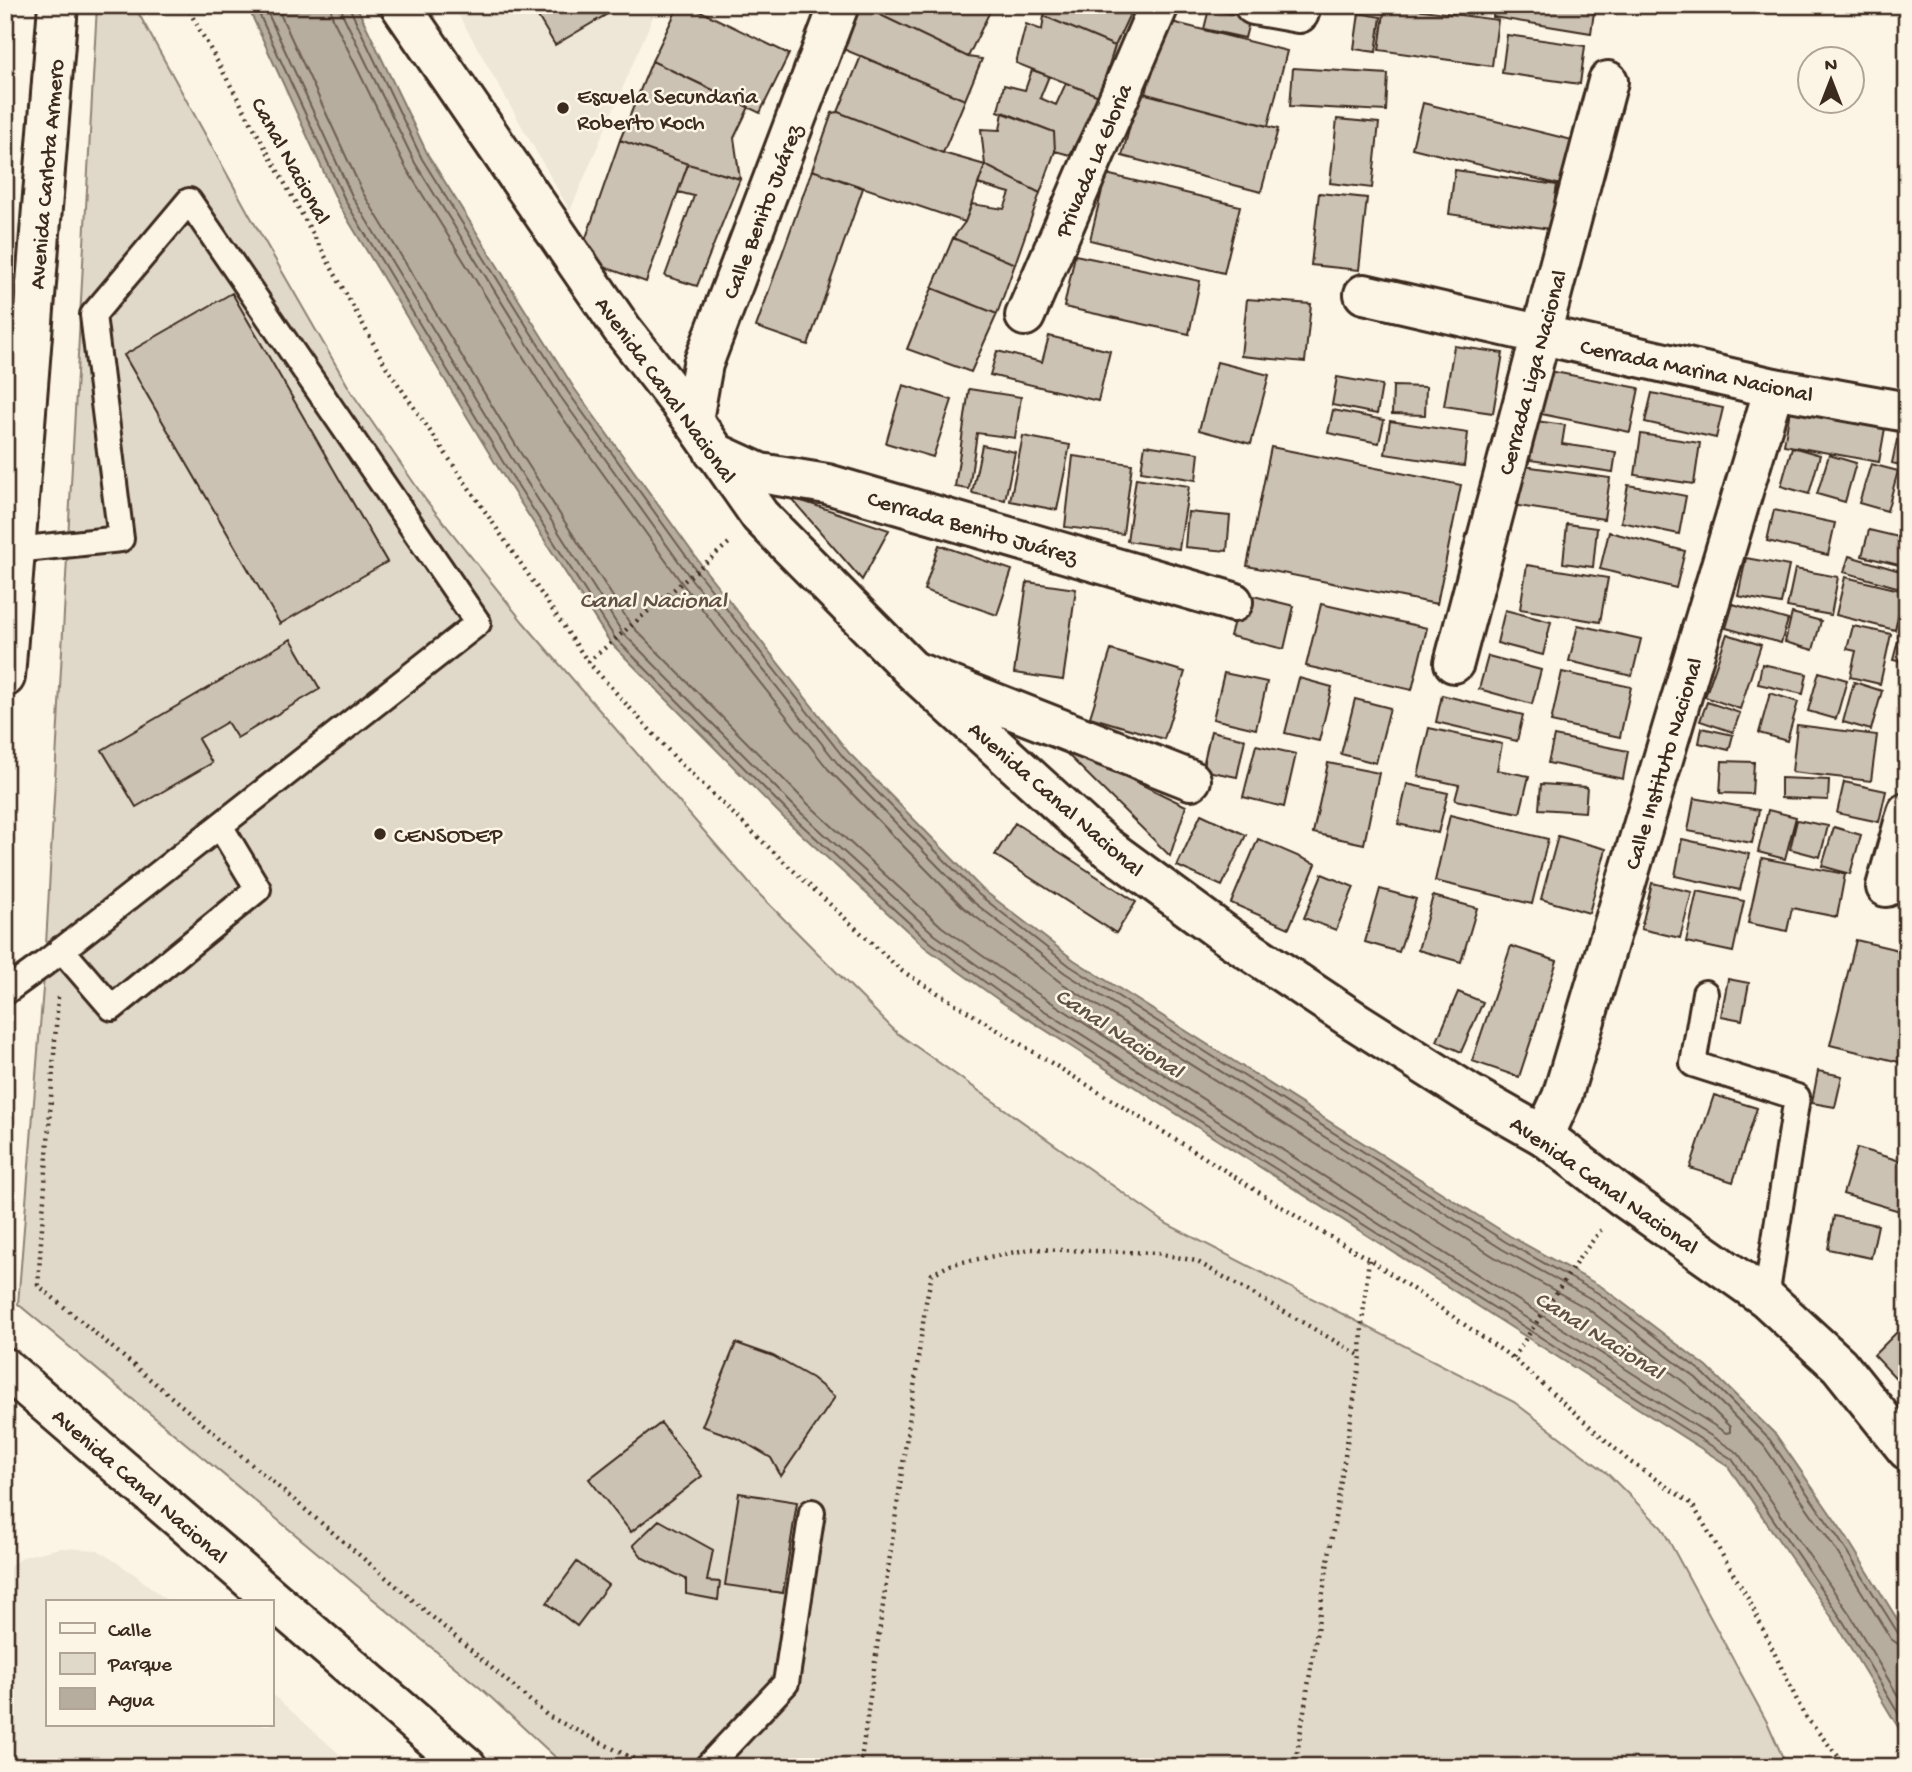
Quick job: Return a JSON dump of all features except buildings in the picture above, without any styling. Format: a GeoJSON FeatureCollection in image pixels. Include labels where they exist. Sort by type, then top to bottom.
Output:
{"type":"FeatureCollection","features":[{"type":"Feature","properties":{"kind":"street","name":"Avenida Carlota Armero"},"geometry":{"type":"LineString","coordinates":[[5,677],[58,5]]}},
{"type":"Feature","properties":{"kind":"street","name":"Avenida Canal Nacional"},"geometry":{"type":"LineString","coordinates":[[400,5],[622,329],[693,420],[760,516],[914,671],[1105,846],[1226,935],[1352,1019],[1470,1094],[1545,1136],[1623,1197],[1766,1298],[1839,1365],[1907,1450]]}},
{"type":"Feature","properties":{"kind":"street","name":"Calle Benito Juárez"},"geometry":{"type":"LineString","coordinates":[[693,420],[703,364],[839,5]]}},
{"type":"Feature","properties":{"kind":"street","name":"Privada La Gloria"},"geometry":{"type":"LineString","coordinates":[[1024,316],[1159,5]]}},
{"type":"Feature","properties":{"kind":"street"},"geometry":{"type":"LineString","coordinates":[[1254,5],[1299,13]]}},
{"type":"Feature","properties":{"kind":"street","name":"Cerrada Liga Nacional"},"geometry":{"type":"LineString","coordinates":[[1454,663],[1608,80]]}},
{"type":"Feature","properties":{"kind":"street","name":"Cerrada Marina Nacional"},"geometry":{"type":"LineString","coordinates":[[1364,295],[1774,388],[1907,412]]}},
{"type":"Feature","properties":{"kind":"street","name":"Calle Instituto Nacional"},"geometry":{"type":"LineString","coordinates":[[1545,1136],[1562,1097],[1774,388]]}},
{"type":"Feature","properties":{"kind":"street","name":"Cerrada Benito Juárez"},"geometry":{"type":"LineString","coordinates":[[714,452],[760,473],[827,484],[1233,602]]}},
{"type":"Feature","properties":{"kind":"street"},"geometry":{"type":"LineString","coordinates":[[914,671],[1191,780]]}},
{"type":"Feature","properties":{"kind":"street"},"geometry":{"type":"LineString","coordinates":[[1886,887],[1907,812]]}},
{"type":"Feature","properties":{"kind":"street","name":"Avenida Canal Nacional"},"geometry":{"type":"LineString","coordinates":[[5,1368],[467,1767]]}},
{"type":"Feature","properties":{"kind":"lane"},"geometry":{"type":"LineString","coordinates":[[5,992],[478,623],[189,201],[93,315],[121,539],[15,550]]}},
{"type":"Feature","properties":{"kind":"lane"},"geometry":{"type":"LineString","coordinates":[[61,949],[112,1008],[258,889],[220,826]]}},
{"type":"Feature","properties":{"kind":"lane"},"geometry":{"type":"LineString","coordinates":[[1704,993],[1693,1064],[1797,1097],[1766,1298]]}},
{"type":"Feature","properties":{"kind":"lane"},"geometry":{"type":"LineString","coordinates":[[707,1767],[786,1683],[812,1512]]}},
{"type":"Feature","properties":{"kind":"path","name":"Canal Nacional"},"geometry":{"type":"LineString","coordinates":[[186,5],[387,368],[588,662],[678,761],[902,971],[1369,1259],[1513,1358],[1629,1461],[1692,1504],[1749,1600],[1804,1715],[1847,1767]]}},
{"type":"Feature","properties":{"kind":"path"},"geometry":{"type":"LineString","coordinates":[[588,662],[715,556]]}},
{"type":"Feature","properties":{"kind":"path"},"geometry":{"type":"LineString","coordinates":[[61,949],[38,1285],[548,1716],[650,1767]]}},
{"type":"Feature","properties":{"kind":"path"},"geometry":{"type":"LineString","coordinates":[[1513,1358],[1599,1232]]}},
{"type":"Feature","properties":{"kind":"path"},"geometry":{"type":"LineString","coordinates":[[860,1767],[932,1274],[952,1264],[1031,1249],[1157,1253],[1196,1261],[1361,1356]]}},
{"type":"Feature","properties":{"kind":"path"},"geometry":{"type":"LineString","coordinates":[[1295,1767],[1361,1356],[1369,1259]]}},
{"type":"Feature","properties":{"kind":"shaded area","name":"Escuela Secundaria Roberto Koch"},"geometry":{"type":"Polygon","coordinates":[[[453,5],[658,5],[570,211],[453,5]]]}},
{"type":"Feature","properties":{"kind":"shaded area"},"geometry":{"type":"Polygon","coordinates":[[[60,1548],[98,1550],[166,1600],[46,1600],[46,1726],[273,1726],[273,1695],[354,1767],[5,1767],[5,1571],[22,1557],[60,1548]]]}},
{"type":"Feature","properties":{"kind":"green space","name":"CENSODEP"},"geometry":{"type":"Polygon","coordinates":[[[97,5],[134,5],[249,214],[352,393],[425,499],[523,622],[756,891],[897,1033],[1167,1224],[1514,1402],[1607,1473],[1662,1528],[1768,1724],[1787,1767],[566,1767],[485,1692],[18,1304],[45,963],[97,5]]]}},
{"type":"Feature","properties":{"kind":"water","name":"Canal Nacional"},"geometry":{"type":"Polygon","coordinates":[[[247,5],[356,5],[428,155],[574,388],[705,570],[849,753],[982,889],[1074,960],[1510,1236],[1602,1287],[1707,1367],[1776,1435],[1845,1535],[1907,1635],[1907,1742],[1835,1622],[1727,1465],[1003,1003],[926,948],[788,822],[610,642],[497,466],[339,205],[247,5]]]}},
{"type":"Feature","properties":{"kind":"place","name":"Escuela Secundaria Roberto Koch"},"geometry":{"type":"Point","coordinates":[563,108]}},
{"type":"Feature","properties":{"kind":"place","name":"CENSODEP"},"geometry":{"type":"Point","coordinates":[380,834]}}]}
